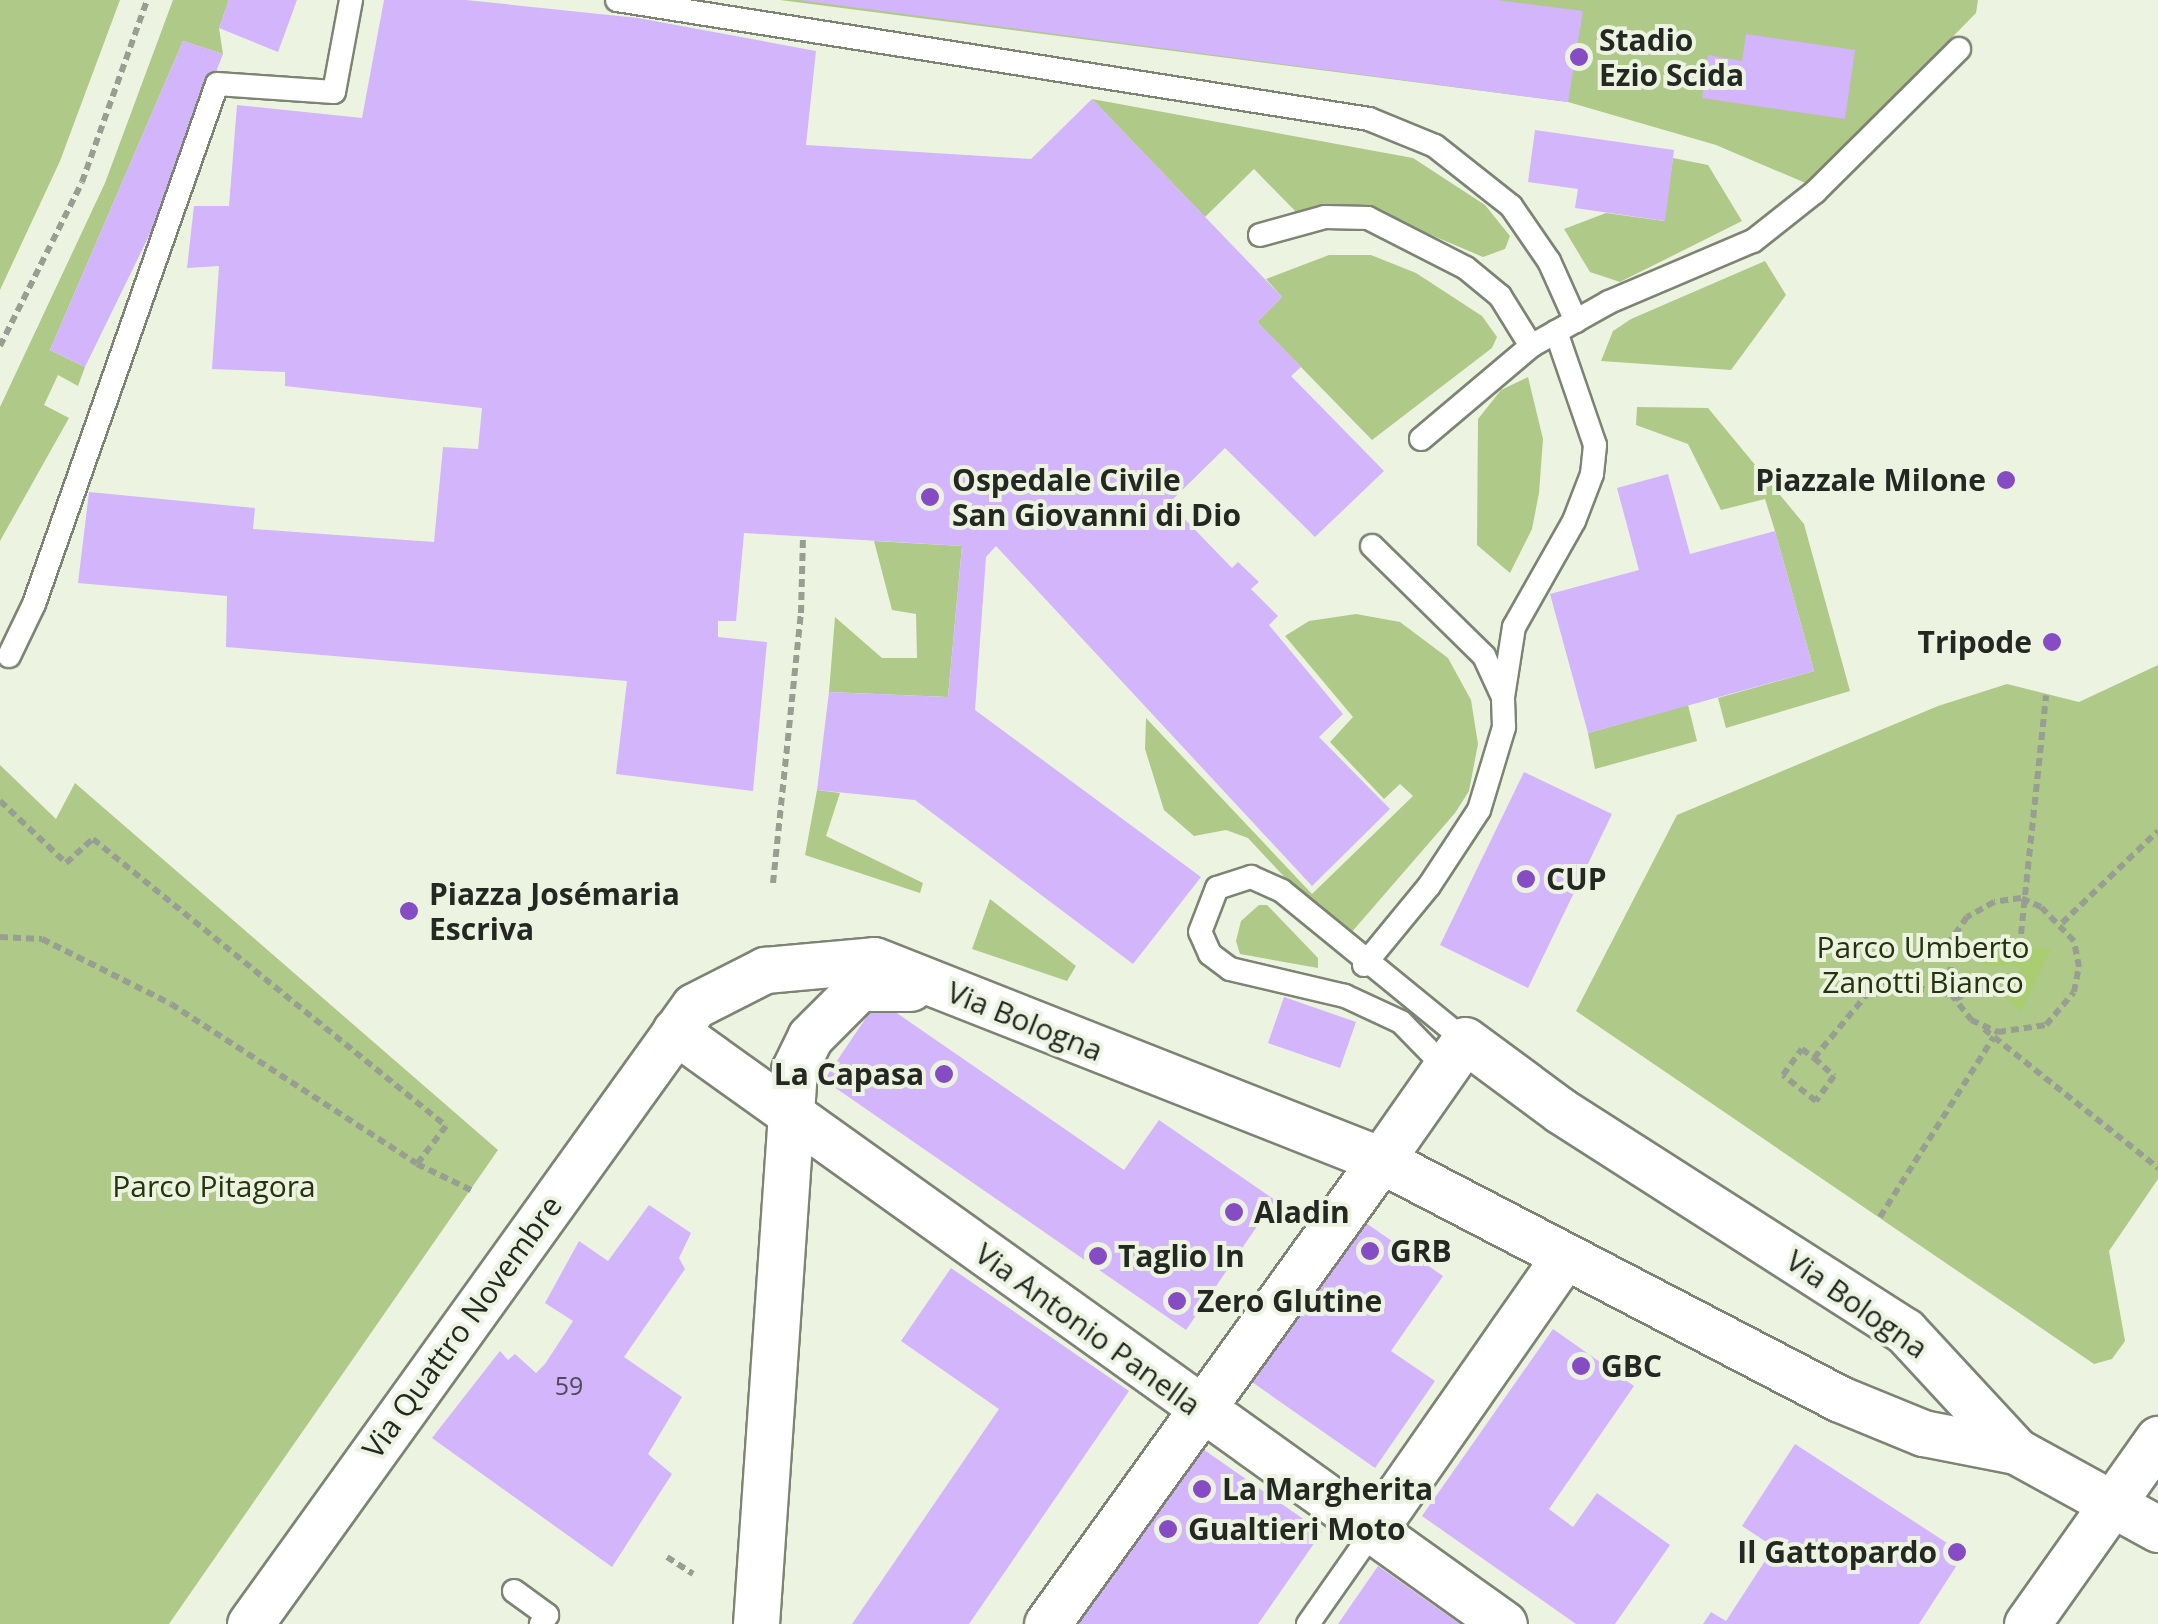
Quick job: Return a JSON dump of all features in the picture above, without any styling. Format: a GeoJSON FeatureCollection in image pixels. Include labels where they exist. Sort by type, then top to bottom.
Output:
{"type":"FeatureCollection","features":[{"type":"Feature","properties":{"kind":"street","name":"Via Bologna"},"geometry":{"type":"LineString","coordinates":[[675,1031],[694,1006],[765,970],[874,960],[1381,1160],[1840,1399],[1922,1433],[2016,1451]]}},
{"type":"Feature","properties":{"kind":"street"},"geometry":{"type":"LineString","coordinates":[[756,1624],[794,1070],[810,1037],[859,988],[893,985],[957,994]]}},
{"type":"Feature","properties":{"kind":"street","name":"Via Antonio Panella"},"geometry":{"type":"LineString","coordinates":[[675,1031],[1199,1410],[1504,1624]]}},
{"type":"Feature","properties":{"kind":"street","name":"Via Quattro Novembre"},"geometry":{"type":"LineString","coordinates":[[250,1624],[675,1031]]}},
{"type":"Feature","properties":{"kind":"street"},"geometry":{"type":"LineString","coordinates":[[1048,1624],[1455,1054]]}},
{"type":"Feature","properties":{"kind":"street","name":"Via Bologna"},"geometry":{"type":"LineString","coordinates":[[1455,1054],[1562,1111],[1904,1331],[2016,1451]]}},
{"type":"Feature","properties":{"kind":"street"},"geometry":{"type":"LineString","coordinates":[[1373,1531],[1565,1256]]}},
{"type":"Feature","properties":{"kind":"street"},"geometry":{"type":"LineString","coordinates":[[2027,1624],[2158,1439]]}},
{"type":"Feature","properties":{"kind":"street"},"geometry":{"type":"LineString","coordinates":[[2016,1451],[2158,1529]]}},
{"type":"Feature","properties":{"kind":"lane"},"geometry":{"type":"LineString","coordinates":[[9,656],[34,604],[217,84],[334,92],[351,0]]}},
{"type":"Feature","properties":{"kind":"lane"},"geometry":{"type":"LineString","coordinates":[[616,0],[1369,119],[1435,146],[1511,206],[1549,261],[1595,445],[1592,474],[1574,521],[1514,627],[1503,697],[1504,726],[1479,810],[1428,886],[1364,964]]}},
{"type":"Feature","properties":{"kind":"lane"},"geometry":{"type":"LineString","coordinates":[[1420,439],[1531,346],[1753,240],[1815,192],[1959,49]]}},
{"type":"Feature","properties":{"kind":"lane"},"geometry":{"type":"LineString","coordinates":[[1260,235],[1325,218],[1368,218],[1466,268],[1500,296],[1531,346]]}},
{"type":"Feature","properties":{"kind":"lane"},"geometry":{"type":"LineString","coordinates":[[1372,546],[1464,630],[1503,697]]}},
{"type":"Feature","properties":{"kind":"lane"},"geometry":{"type":"LineString","coordinates":[[1251,877],[1282,891],[1364,964],[1416,995],[1455,1054],[1373,1009],[1230,969],[1210,954],[1200,932],[1206,907],[1217,888],[1251,877]]}},
{"type":"Feature","properties":{"kind":"lane"},"geometry":{"type":"LineString","coordinates":[[1308,1624],[1373,1531]]}},
{"type":"Feature","properties":{"kind":"lane"},"geometry":{"type":"LineString","coordinates":[[514,1591],[548,1615],[541,1624]]}},
{"type":"Feature","properties":{"kind":"path"},"geometry":{"type":"LineString","coordinates":[[0,346],[82,182],[147,0]]}},
{"type":"Feature","properties":{"kind":"path"},"geometry":{"type":"LineString","coordinates":[[772,884],[801,612],[803,537]]}},
{"type":"Feature","properties":{"kind":"path"},"geometry":{"type":"LineString","coordinates":[[2021,934],[2021,898],[2046,695]]}},
{"type":"Feature","properties":{"kind":"path"},"geometry":{"type":"LineString","coordinates":[[0,800],[66,863],[92,839],[446,1126],[417,1164]]}},
{"type":"Feature","properties":{"kind":"path"},"geometry":{"type":"LineString","coordinates":[[2062,923],[2158,831]]}},
{"type":"Feature","properties":{"kind":"path"},"geometry":{"type":"LineString","coordinates":[[1971,1020],[1998,1032],[2023,1033],[2063,1011],[2079,967],[2062,923],[2021,898],[1994,902],[1967,917],[1950,941],[1953,996],[1971,1020],[2158,1168]]}},
{"type":"Feature","properties":{"kind":"path"},"geometry":{"type":"LineString","coordinates":[[0,937],[42,939],[171,1004],[417,1164],[471,1190]]}},
{"type":"Feature","properties":{"kind":"path"},"geometry":{"type":"LineString","coordinates":[[1814,1058],[1878,981],[1953,996],[2000,978]]}},
{"type":"Feature","properties":{"kind":"path"},"geometry":{"type":"LineString","coordinates":[[1880,1217],[1994,1037]]}},
{"type":"Feature","properties":{"kind":"path"},"geometry":{"type":"LineString","coordinates":[[1802,1050],[1814,1058],[1834,1076],[1816,1101],[1784,1075],[1802,1050]]}},
{"type":"Feature","properties":{"kind":"path"},"geometry":{"type":"LineString","coordinates":[[666,1557],[693,1574]]}},
{"type":"Feature","properties":{"kind":"green space"},"geometry":{"type":"Polygon","coordinates":[[[0,0],[120,0],[60,161],[0,290],[0,0]]]}},
{"type":"Feature","properties":{"kind":"green space"},"geometry":{"type":"Polygon","coordinates":[[[173,0],[229,0],[219,28],[223,54],[183,41],[50,350],[85,367],[78,386],[58,375],[44,405],[69,418],[0,541],[0,407],[105,183],[173,0]]]}},
{"type":"Feature","properties":{"kind":"green space","name":"Stadio Ezio Scida"},"geometry":{"type":"Polygon","coordinates":[[[780,0],[1978,0],[1976,13],[1808,184],[1716,145],[1568,102],[780,0]]]}},
{"type":"Feature","properties":{"kind":"green space"},"geometry":{"type":"Polygon","coordinates":[[[1092,99],[1413,158],[1485,205],[1510,236],[1505,249],[1483,257],[1363,206],[1339,204],[1299,215],[1254,169],[1205,217],[1092,99]]]}},
{"type":"Feature","properties":{"kind":"green space"},"geometry":{"type":"Polygon","coordinates":[[[1673,158],[1708,165],[1742,221],[1620,282],[1590,272],[1564,229],[1606,213],[1664,221],[1673,158]]]}},
{"type":"Feature","properties":{"kind":"green space"},"geometry":{"type":"Polygon","coordinates":[[[1329,255],[1371,255],[1416,273],[1482,316],[1497,337],[1492,348],[1372,440],[1257,322],[1282,297],[1266,279],[1329,255]]]}},
{"type":"Feature","properties":{"kind":"green space"},"geometry":{"type":"Polygon","coordinates":[[[1765,261],[1786,295],[1731,370],[1601,361],[1613,331],[1631,319],[1765,261]]]}},
{"type":"Feature","properties":{"kind":"green space"},"geometry":{"type":"Polygon","coordinates":[[[1528,377],[1543,439],[1539,493],[1532,529],[1510,573],[1477,545],[1478,419],[1501,390],[1528,377]]]}},
{"type":"Feature","properties":{"kind":"green space"},"geometry":{"type":"Polygon","coordinates":[[[1637,407],[1708,408],[1804,524],[1850,691],[1726,728],[1718,698],[1814,671],[1765,499],[1721,510],[1688,444],[1636,425],[1637,407]]]}},
{"type":"Feature","properties":{"kind":"green space"},"geometry":{"type":"Polygon","coordinates":[[[874,541],[962,546],[948,697],[829,692],[835,617],[882,658],[917,658],[916,614],[892,610],[874,541]]]}},
{"type":"Feature","properties":{"kind":"green space"},"geometry":{"type":"Polygon","coordinates":[[[1356,614],[1400,622],[1448,658],[1471,700],[1478,744],[1469,791],[1455,813],[1344,941],[1248,838],[1226,830],[1194,836],[1164,810],[1145,749],[1146,718],[1312,894],[1413,796],[1400,784],[1384,799],[1330,742],[1353,717],[1285,636],[1309,621],[1356,614]]]}},
{"type":"Feature","properties":{"kind":"green space","name":"Parco Umberto Zanotti Bianco"},"geometry":{"type":"Polygon","coordinates":[[[2158,665],[2158,1179],[2109,1251],[2125,1341],[2112,1359],[2094,1364],[1576,1011],[1677,815],[1938,706],[2007,684],[2079,702],[2158,665]]]}},
{"type":"Feature","properties":{"kind":"green space"},"geometry":{"type":"Polygon","coordinates":[[[1688,705],[1697,741],[1595,769],[1588,733],[1688,705]]]}},
{"type":"Feature","properties":{"kind":"green space","name":"Parco Pitagora"},"geometry":{"type":"Polygon","coordinates":[[[0,765],[56,819],[75,783],[498,1150],[169,1624],[0,1624],[0,765]]]}},
{"type":"Feature","properties":{"kind":"green space"},"geometry":{"type":"Polygon","coordinates":[[[817,790],[840,793],[826,836],[923,883],[920,893],[805,855],[817,790]]]}},
{"type":"Feature","properties":{"kind":"green space"},"geometry":{"type":"Polygon","coordinates":[[[990,899],[1076,966],[1067,981],[972,949],[990,899]]]}},
{"type":"Feature","properties":{"kind":"green space"},"geometry":{"type":"Polygon","coordinates":[[[1259,905],[1267,905],[1318,958],[1318,968],[1240,954],[1236,941],[1241,921],[1259,905]]]}},
{"type":"Feature","properties":{"kind":"shaded area"},"geometry":{"type":"Polygon","coordinates":[[[1983,942],[2051,949],[2021,1012],[2006,999],[2021,967],[1983,965],[1983,942]]]}},
{"type":"Feature","properties":{"kind":"building"},"geometry":{"type":"Polygon","coordinates":[[[229,0],[297,0],[278,52],[219,28],[229,0]]]}},
{"type":"Feature","properties":{"kind":"building","name":"Ospedale Civile San Giovanni di Dio"},"geometry":{"type":"Polygon","coordinates":[[[384,0],[466,0],[638,18],[816,51],[806,145],[1031,159],[1092,99],[1282,297],[1257,322],[1301,367],[1291,376],[1384,471],[1315,537],[1225,448],[1169,503],[1232,568],[1238,562],[1259,582],[1251,589],[1278,616],[1269,625],[1343,714],[1319,737],[1390,809],[1312,886],[996,546],[986,557],[975,710],[1201,877],[1133,964],[915,800],[817,790],[829,692],[948,697],[962,546],[744,533],[736,621],[718,621],[718,637],[767,642],[753,791],[616,774],[627,681],[226,647],[227,596],[78,583],[89,492],[255,508],[253,529],[434,542],[443,447],[478,449],[482,408],[285,386],[285,372],[212,369],[219,266],[187,268],[194,206],[229,206],[237,105],[362,118],[384,0]]]}},
{"type":"Feature","properties":{"kind":"building"},"geometry":{"type":"Polygon","coordinates":[[[799,0],[1497,0],[1583,11],[1568,102],[799,0]]]}},
{"type":"Feature","properties":{"kind":"building"},"geometry":{"type":"Polygon","coordinates":[[[1746,34],[1855,50],[1845,119],[1702,98],[1708,55],[1742,61],[1746,34]]]}},
{"type":"Feature","properties":{"kind":"building"},"geometry":{"type":"Polygon","coordinates":[[[183,41],[223,54],[164,205],[85,367],[50,350],[183,41]]]}},
{"type":"Feature","properties":{"kind":"building"},"geometry":{"type":"Polygon","coordinates":[[[1535,130],[1674,150],[1665,221],[1575,208],[1578,189],[1528,182],[1535,130]]]}},
{"type":"Feature","properties":{"kind":"building"},"geometry":{"type":"Polygon","coordinates":[[[1668,474],[1690,554],[1775,531],[1814,671],[1588,733],[1550,594],[1639,570],[1617,488],[1668,474]]]}},
{"type":"Feature","properties":{"kind":"building","name":"CUP"},"geometry":{"type":"Polygon","coordinates":[[[1524,772],[1612,814],[1528,988],[1440,945],[1524,772]]]}},
{"type":"Feature","properties":{"kind":"building"},"geometry":{"type":"Polygon","coordinates":[[[1284,997],[1356,1022],[1340,1068],[1268,1043],[1284,997]]]}},
{"type":"Feature","properties":{"kind":"building"},"geometry":{"type":"Polygon","coordinates":[[[878,1000],[1124,1170],[1159,1120],[1275,1200],[1186,1330],[824,1080],[878,1000]]]}},
{"type":"Feature","properties":{"kind":"building"},"geometry":{"type":"Polygon","coordinates":[[[649,1205],[691,1233],[679,1258],[685,1269],[624,1357],[682,1397],[648,1454],[672,1474],[612,1567],[432,1438],[500,1351],[508,1360],[515,1354],[536,1373],[545,1364],[573,1321],[545,1303],[579,1241],[608,1261],[649,1205]]]}},
{"type":"Feature","properties":{"kind":"building"},"geometry":{"type":"Polygon","coordinates":[[[1360,1219],[1443,1276],[1391,1351],[1435,1381],[1375,1468],[1249,1380],[1360,1219]]]}},
{"type":"Feature","properties":{"kind":"building"},"geometry":{"type":"Polygon","coordinates":[[[951,1268],[1129,1391],[969,1624],[852,1624],[999,1409],[901,1341],[951,1268]]]}},
{"type":"Feature","properties":{"kind":"building"},"geometry":{"type":"Polygon","coordinates":[[[1553,1329],[1634,1386],[1549,1509],[1573,1527],[1597,1493],[1670,1545],[1615,1624],[1576,1624],[1422,1516],[1553,1329]]]}},
{"type":"Feature","properties":{"kind":"building"},"geometry":{"type":"Polygon","coordinates":[[[1795,1444],[1964,1554],[1919,1624],[1703,1624],[1711,1612],[1726,1621],[1774,1547],[1742,1526],[1795,1444]]]}},
{"type":"Feature","properties":{"kind":"building"},"geometry":{"type":"Polygon","coordinates":[[[1200,1447],[1322,1532],[1258,1624],[1077,1624],[1200,1447]]]}},
{"type":"Feature","properties":{"kind":"building"},"geometry":{"type":"Polygon","coordinates":[[[1378,1566],[1460,1624],[1338,1624],[1378,1566]]]}},
{"type":"Feature","properties":{"kind":"place","name":"Stadio Ezio Scida"},"geometry":{"type":"Point","coordinates":[1579,57]}},
{"type":"Feature","properties":{"kind":"place","name":"Piazzale Milone"},"geometry":{"type":"Point","coordinates":[2006,480]}},
{"type":"Feature","properties":{"kind":"place","name":"Ospedale Civile San Giovanni di Dio"},"geometry":{"type":"Point","coordinates":[930,497]}},
{"type":"Feature","properties":{"kind":"place","name":"Tripode"},"geometry":{"type":"Point","coordinates":[2052,642]}},
{"type":"Feature","properties":{"kind":"place","name":"CUP"},"geometry":{"type":"Point","coordinates":[1526,879]}},
{"type":"Feature","properties":{"kind":"place","name":"Piazza Josémaria Escriva"},"geometry":{"type":"Point","coordinates":[409,911]}},
{"type":"Feature","properties":{"kind":"place","name":"La Capasa"},"geometry":{"type":"Point","coordinates":[944,1074]}},
{"type":"Feature","properties":{"kind":"place","name":"Aladin"},"geometry":{"type":"Point","coordinates":[1234,1212]}},
{"type":"Feature","properties":{"kind":"place","name":"GRB"},"geometry":{"type":"Point","coordinates":[1370,1251]}},
{"type":"Feature","properties":{"kind":"place","name":"Taglio In"},"geometry":{"type":"Point","coordinates":[1098,1256]}},
{"type":"Feature","properties":{"kind":"place","name":"Zero Glutine"},"geometry":{"type":"Point","coordinates":[1177,1301]}},
{"type":"Feature","properties":{"kind":"place","name":"GBC"},"geometry":{"type":"Point","coordinates":[1581,1366]}},
{"type":"Feature","properties":{"kind":"place","name":"La Margherita"},"geometry":{"type":"Point","coordinates":[1202,1489]}},
{"type":"Feature","properties":{"kind":"place","name":"Gualtieri Moto"},"geometry":{"type":"Point","coordinates":[1168,1529]}},
{"type":"Feature","properties":{"kind":"place","name":"Il Gattopardo"},"geometry":{"type":"Point","coordinates":[1957,1552]}}]}
